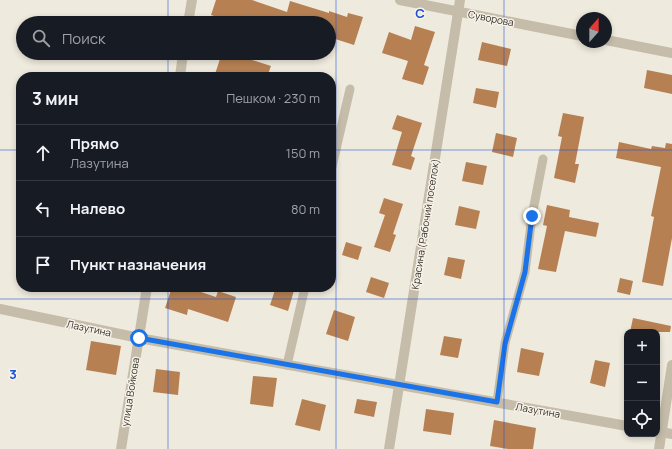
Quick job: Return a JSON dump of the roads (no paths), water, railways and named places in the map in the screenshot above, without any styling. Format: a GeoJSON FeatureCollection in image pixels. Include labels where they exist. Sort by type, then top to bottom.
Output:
{"type":"FeatureCollection","features":[{"type":"Feature","properties":{"kind":"street"},"geometry":{"type":"LineString","coordinates":[[189,16],[192,0]]}},
{"type":"Feature","properties":{"kind":"street","name":"Суворова"},"geometry":{"type":"LineString","coordinates":[[400,0],[576,35]]}},
{"type":"Feature","properties":{"kind":"street","name":"Красина (Рабочий поселок)"},"geometry":{"type":"LineString","coordinates":[[389,449],[460,0]]}},
{"type":"Feature","properties":{"kind":"street"},"geometry":{"type":"LineString","coordinates":[[612,41],[672,53]]}},
{"type":"Feature","properties":{"kind":"street"},"geometry":{"type":"LineString","coordinates":[[181,72],[183,60]]}},
{"type":"Feature","properties":{"kind":"street","name":"улица Войкова"},"geometry":{"type":"LineString","coordinates":[[121,449],[146,292]]}},
{"type":"Feature","properties":{"kind":"street","name":"Лазутина"},"geometry":{"type":"LineString","coordinates":[[0,309],[139,338],[624,425]]}},
{"type":"Feature","properties":{"kind":"street"},"geometry":{"type":"LineString","coordinates":[[660,426],[672,365]]}},
{"type":"Feature","properties":{"kind":"street"},"geometry":{"type":"LineString","coordinates":[[660,431],[672,434]]}},
{"type":"Feature","properties":{"kind":"street"},"geometry":{"type":"LineString","coordinates":[[659,437],[659,449]]}},
{"type":"Feature","properties":{"kind":"lane"},"geometry":{"type":"LineString","coordinates":[[336,149],[350,89]]}},
{"type":"Feature","properties":{"kind":"lane"},"geometry":{"type":"LineString","coordinates":[[497,402],[505,344],[525,272],[532,216],[543,159]]}},
{"type":"Feature","properties":{"kind":"lane"},"geometry":{"type":"LineString","coordinates":[[287,365],[304,292]]}}]}
